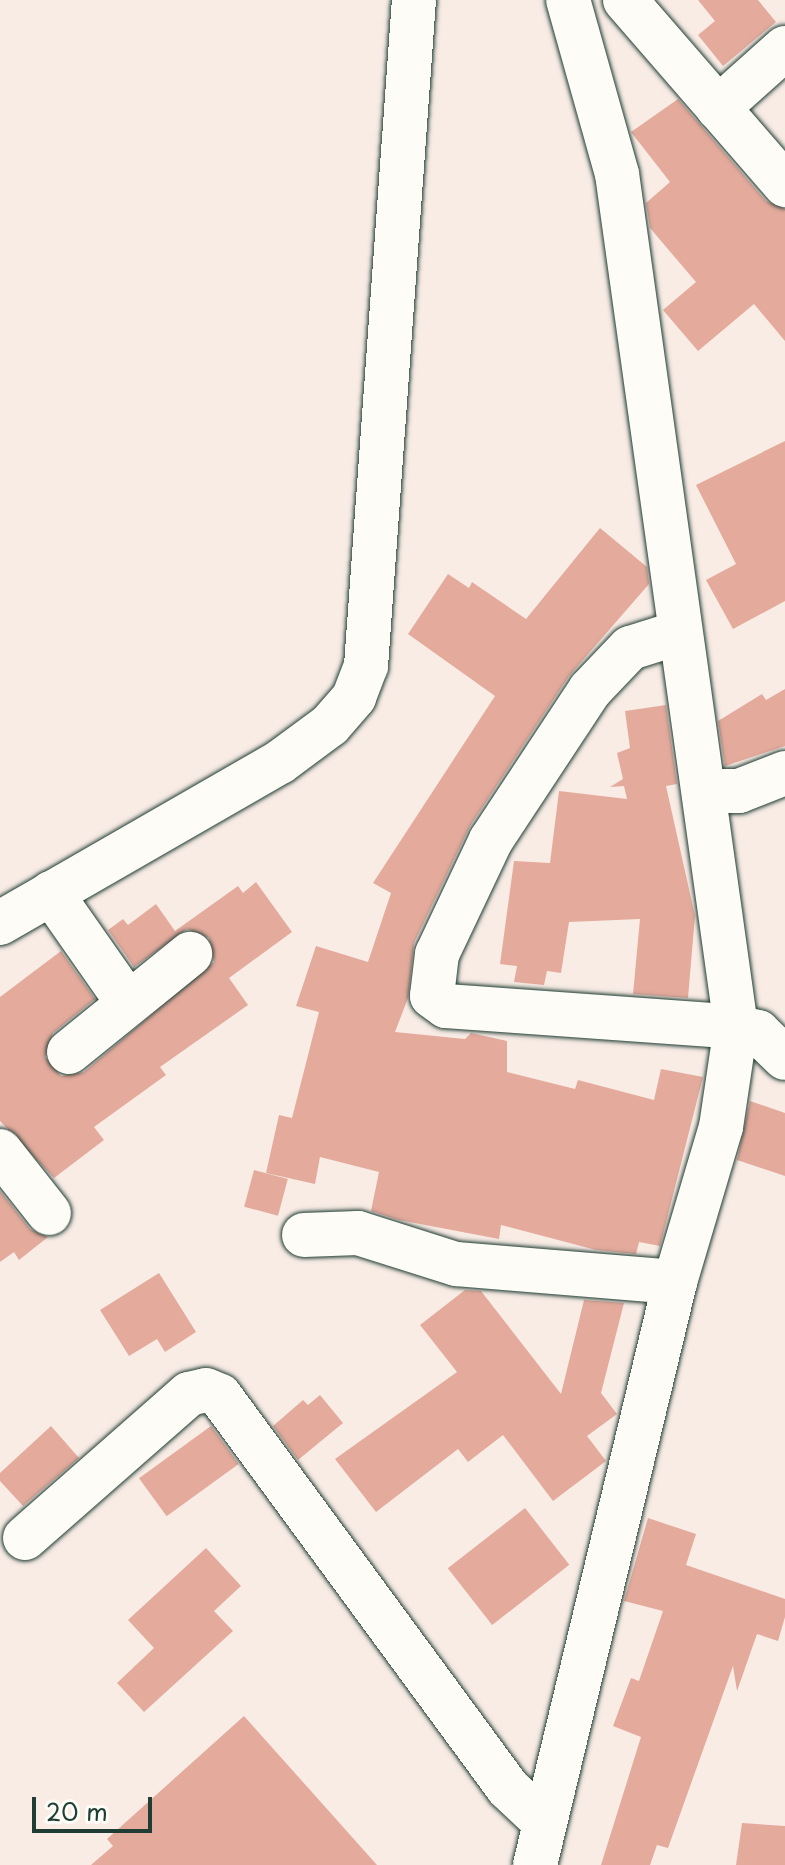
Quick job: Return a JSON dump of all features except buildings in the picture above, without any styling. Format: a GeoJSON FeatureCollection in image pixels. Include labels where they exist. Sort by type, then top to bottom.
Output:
{"type":"FeatureCollection","features":[{"type":"Feature","properties":{"kind":"street"},"geometry":{"type":"LineString","coordinates":[[0,923],[280,762],[330,725],[354,697],[366,666],[414,0]]}},
{"type":"Feature","properties":{"kind":"street"},"geometry":{"type":"LineString","coordinates":[[535,1865],[542,1820],[675,1282],[721,1127],[736,1027],[705,791],[678,633],[617,174],[568,0]]}},
{"type":"Feature","properties":{"kind":"street"},"geometry":{"type":"LineString","coordinates":[[625,0],[785,185]]}},
{"type":"Feature","properties":{"kind":"street"},"geometry":{"type":"LineString","coordinates":[[718,108],[785,48]]}},
{"type":"Feature","properties":{"kind":"street"},"geometry":{"type":"LineString","coordinates":[[678,633],[630,648],[590,690],[491,840],[437,954],[432,996],[446,1006],[736,1027],[758,1032],[785,1058]]}},
{"type":"Feature","properties":{"kind":"street"},"geometry":{"type":"LineString","coordinates":[[705,791],[739,791],[785,773]]}},
{"type":"Feature","properties":{"kind":"street"},"geometry":{"type":"LineString","coordinates":[[51,893],[128,1003]]}},
{"type":"Feature","properties":{"kind":"street"},"geometry":{"type":"LineString","coordinates":[[69,1052],[190,954]]}},
{"type":"Feature","properties":{"kind":"street"},"geometry":{"type":"LineString","coordinates":[[0,1151],[49,1213]]}},
{"type":"Feature","properties":{"kind":"street"},"geometry":{"type":"LineString","coordinates":[[304,1235],[358,1233],[456,1264],[675,1282]]}},
{"type":"Feature","properties":{"kind":"street"},"geometry":{"type":"LineString","coordinates":[[25,1538],[189,1394],[206,1390],[220,1396],[508,1788],[542,1820]]}}]}
